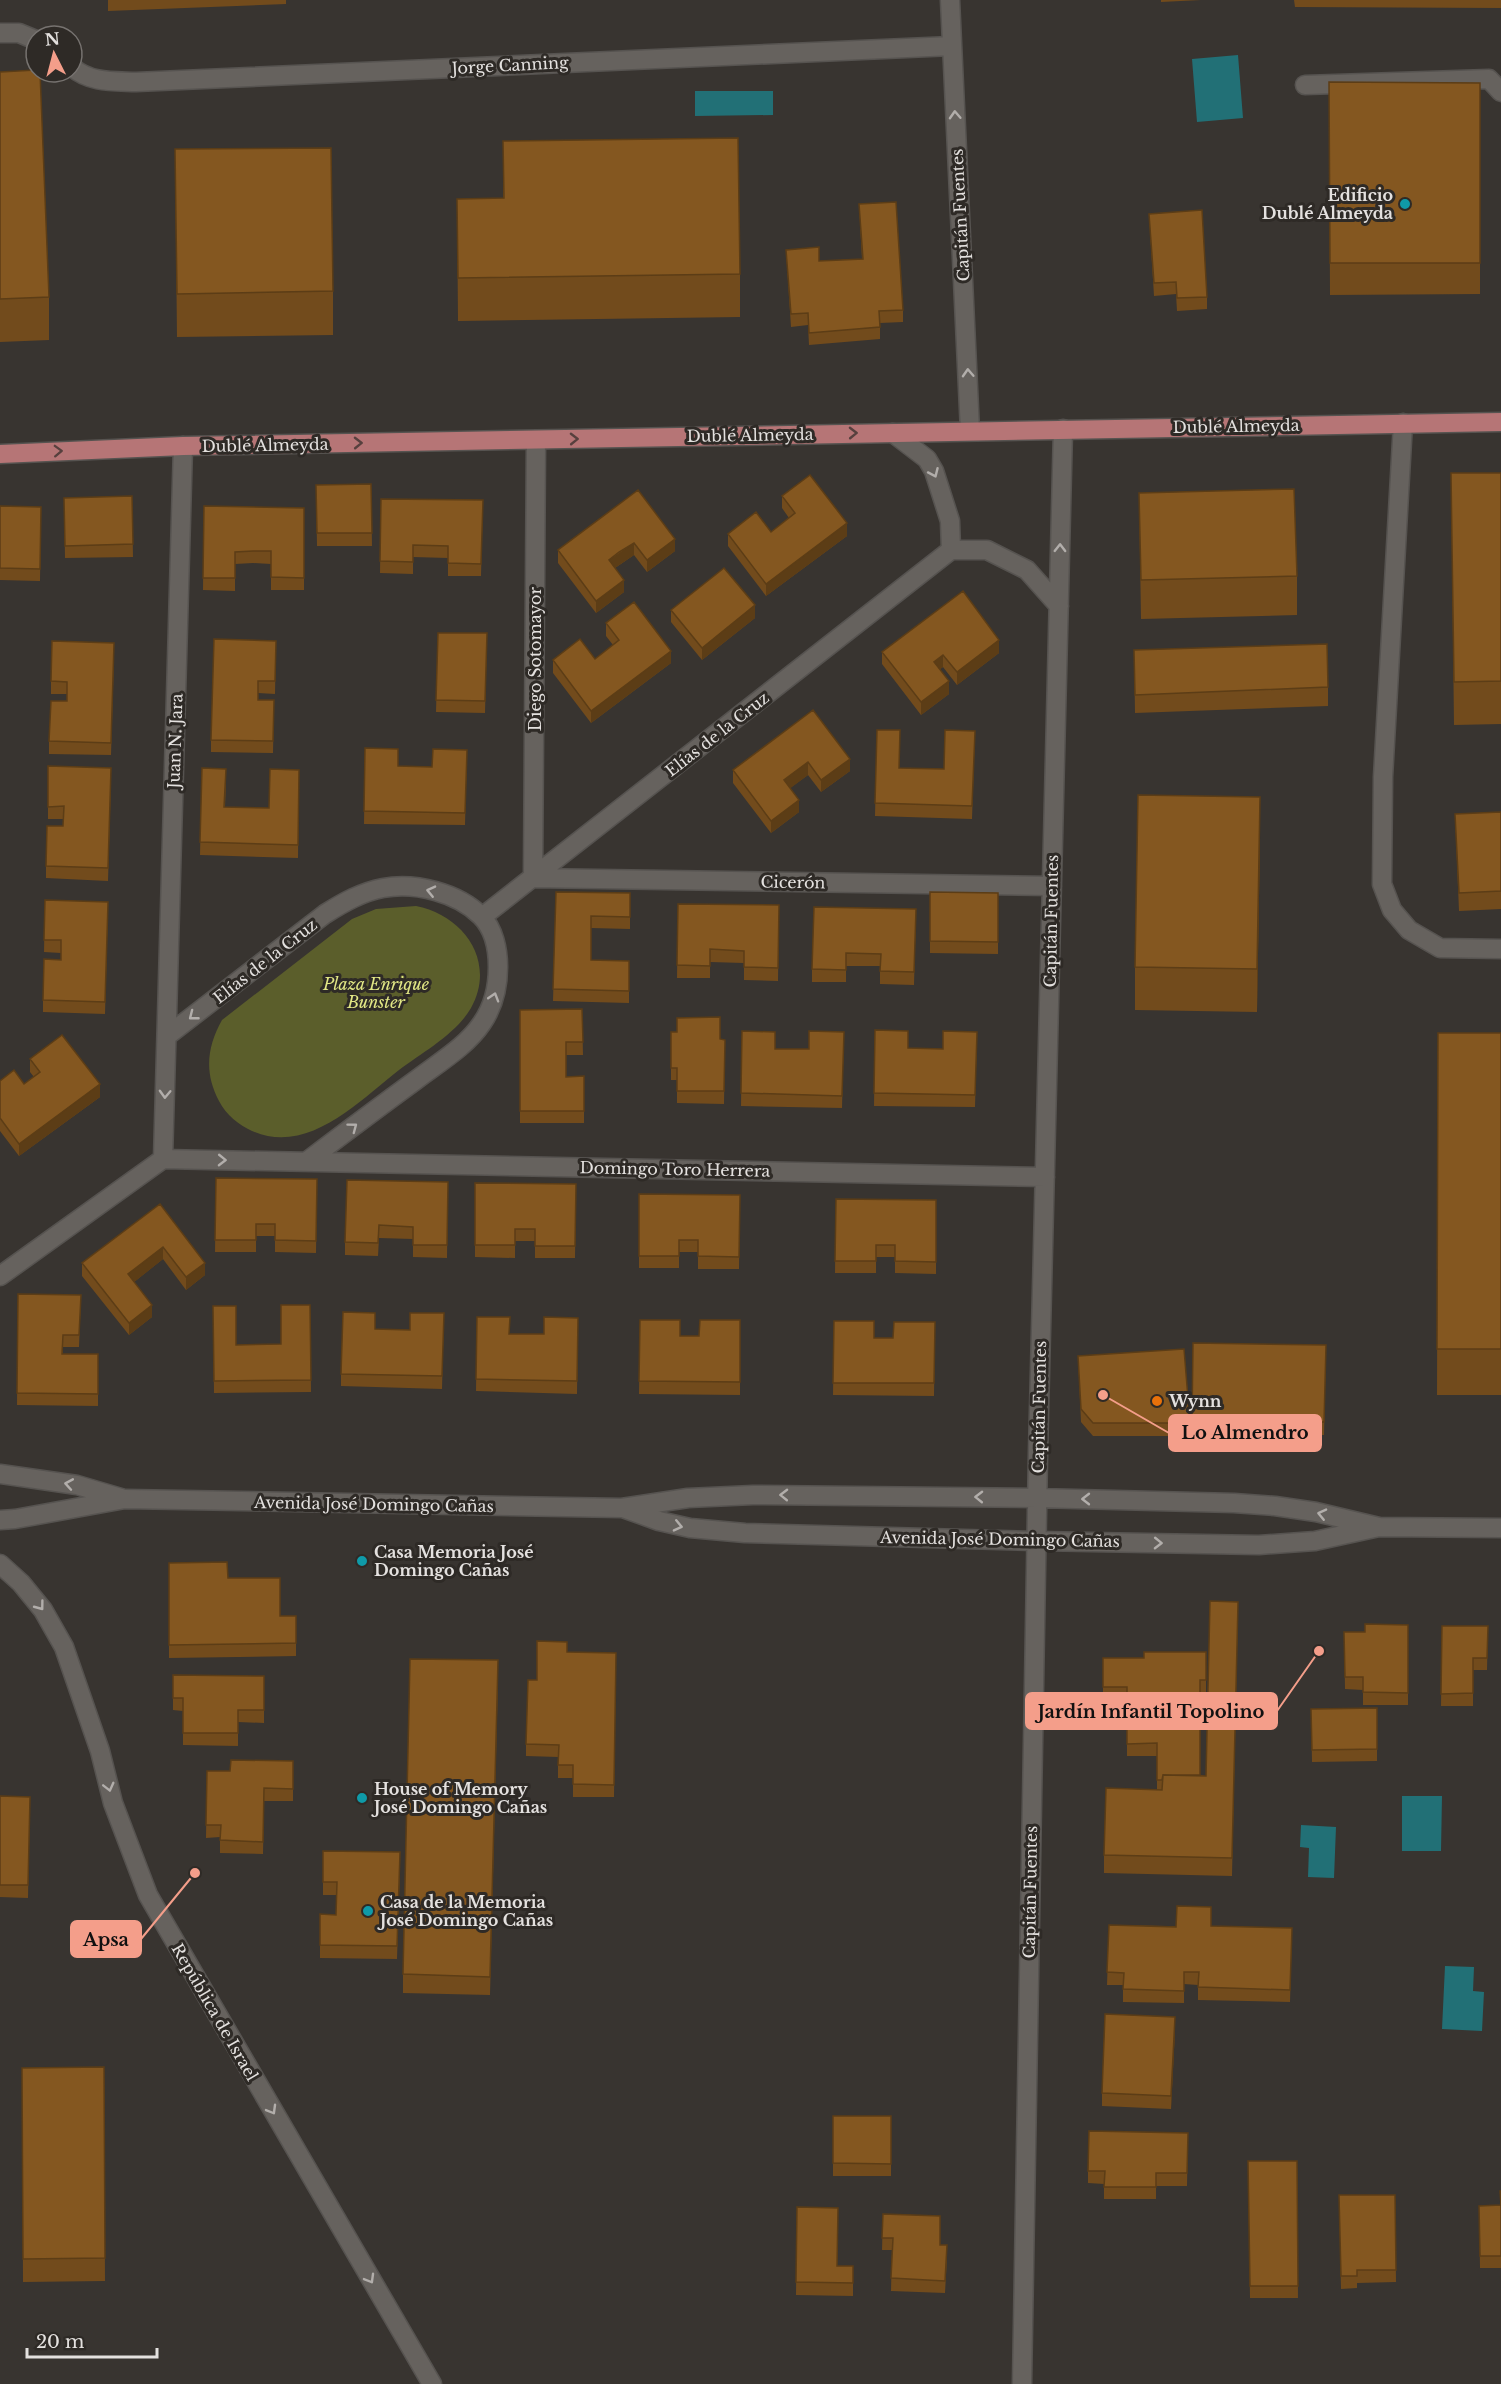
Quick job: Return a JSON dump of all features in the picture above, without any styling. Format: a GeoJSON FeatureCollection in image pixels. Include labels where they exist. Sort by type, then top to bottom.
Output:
{"type":"FeatureCollection","features":[{"type":"Feature","properties":{"kind":"main road","name":"Dublé Almeyda"},"geometry":{"type":"LineString","coordinates":[[0,454],[183,446],[1501,422]]}},
{"type":"Feature","properties":{"kind":"street","name":"Capitán Fuentes"},"geometry":{"type":"LineString","coordinates":[[950,0],[970,431]]}},
{"type":"Feature","properties":{"kind":"street"},"geometry":{"type":"LineString","coordinates":[[0,33],[24,35]]}},
{"type":"Feature","properties":{"kind":"street","name":"Jorge Canning"},"geometry":{"type":"LineString","coordinates":[[84,75],[101,81],[136,82],[952,45]]}},
{"type":"Feature","properties":{"kind":"street"},"geometry":{"type":"LineString","coordinates":[[1305,85],[1489,79],[1501,92]]}},
{"type":"Feature","properties":{"kind":"street"},"geometry":{"type":"LineString","coordinates":[[1403,423],[1383,777],[1382,884],[1392,910],[1409,930],[1440,948],[1501,948]]}},
{"type":"Feature","properties":{"kind":"street","name":"Capitán Fuentes"},"geometry":{"type":"LineString","coordinates":[[1022,2384],[1036,1541],[1063,429]]}},
{"type":"Feature","properties":{"kind":"street"},"geometry":{"type":"LineString","coordinates":[[893,432],[927,459],[934,471],[950,521],[951,550],[987,550],[1027,570],[1059,606]]}},
{"type":"Feature","properties":{"kind":"street","name":"Diego Sotomayor"},"geometry":{"type":"LineString","coordinates":[[533,878],[536,440]]}},
{"type":"Feature","properties":{"kind":"street","name":"Juan N. Jara"},"geometry":{"type":"LineString","coordinates":[[167,1036],[183,446]]}},
{"type":"Feature","properties":{"kind":"street","name":"Elías de la Cruz"},"geometry":{"type":"LineString","coordinates":[[167,1036],[325,914],[365,893],[385,888],[424,889],[454,899],[482,917],[951,550]]}},
{"type":"Feature","properties":{"kind":"street","name":"Cicerón"},"geometry":{"type":"LineString","coordinates":[[533,878],[1052,886]]}},
{"type":"Feature","properties":{"kind":"street"},"geometry":{"type":"LineString","coordinates":[[0,1276],[163,1159],[306,1162],[451,1054],[481,1024],[496,993],[498,976],[492,933],[482,917]]}},
{"type":"Feature","properties":{"kind":"street"},"geometry":{"type":"LineString","coordinates":[[163,1159],[167,1036]]}},
{"type":"Feature","properties":{"kind":"street","name":"Domingo Toro Herrera"},"geometry":{"type":"LineString","coordinates":[[306,1162],[1045,1177]]}},
{"type":"Feature","properties":{"kind":"street","name":"Avenida José Domingo Cañas"},"geometry":{"type":"LineString","coordinates":[[0,1474],[76,1485],[125,1500]]}},
{"type":"Feature","properties":{"kind":"street","name":"Avenida José Domingo Cañas"},"geometry":{"type":"LineString","coordinates":[[0,1520],[125,1500],[622,1508],[688,1498],[753,1495],[1037,1498],[1275,1506],[1316,1512],[1379,1527]]}},
{"type":"Feature","properties":{"kind":"street","name":"Avenida José Domingo Cañas"},"geometry":{"type":"LineString","coordinates":[[622,1508],[659,1521],[690,1528],[745,1533],[1036,1541],[1259,1545],[1315,1541],[1379,1527],[1501,1528]]}},
{"type":"Feature","properties":{"kind":"street","name":"República de Israel"},"geometry":{"type":"LineString","coordinates":[[0,1564],[21,1583],[43,1610],[64,1647],[100,1751],[113,1803],[148,1895],[432,2384]]}},
{"type":"Feature","properties":{"kind":"green space","name":"Plaza Enrique Bunster"},"geometry":{"type":"Polygon","coordinates":[[[416,906],[448,919],[471,943],[477,957],[480,974],[478,990],[465,1017],[438,1042],[350,1110],[313,1131],[293,1136],[273,1137],[252,1131],[233,1119],[225,1111],[214,1091],[209,1070],[213,1040],[222,1020],[352,919],[376,909],[416,906]]]}},
{"type":"Feature","properties":{"kind":"water"},"geometry":{"type":"Polygon","coordinates":[[[1238,55],[1243,118],[1197,122],[1192,59],[1238,55]]]}},
{"type":"Feature","properties":{"kind":"water"},"geometry":{"type":"Polygon","coordinates":[[[695,91],[773,91],[773,115],[695,116],[695,91]]]}},
{"type":"Feature","properties":{"kind":"water"},"geometry":{"type":"Polygon","coordinates":[[[1402,1796],[1442,1796],[1441,1851],[1402,1851],[1402,1796]]]}},
{"type":"Feature","properties":{"kind":"water"},"geometry":{"type":"Polygon","coordinates":[[[1301,1825],[1336,1827],[1334,1878],[1308,1877],[1309,1848],[1300,1847],[1301,1825]]]}},
{"type":"Feature","properties":{"kind":"water"},"geometry":{"type":"Polygon","coordinates":[[[1445,1966],[1474,1967],[1473,1991],[1484,1992],[1482,2031],[1442,2029],[1445,1966]]]}},
{"type":"Feature","properties":{"kind":"building"},"geometry":{"type":"Polygon","coordinates":[[[24,71],[24,84],[40,84],[49,297],[0,299],[0,72],[24,71]]]}},
{"type":"Feature","properties":{"kind":"building","name":"Edificio Dublé Almeyda"},"geometry":{"type":"Polygon","coordinates":[[[1329,82],[1480,83],[1480,263],[1330,263],[1329,82]]]}},
{"type":"Feature","properties":{"kind":"building"},"geometry":{"type":"Polygon","coordinates":[[[738,138],[740,274],[458,278],[457,199],[504,198],[503,141],[738,138]]]}},
{"type":"Feature","properties":{"kind":"building"},"geometry":{"type":"Polygon","coordinates":[[[331,148],[333,291],[177,294],[175,149],[331,148]]]}},
{"type":"Feature","properties":{"kind":"building"},"geometry":{"type":"Polygon","coordinates":[[[896,202],[903,310],[879,311],[880,327],[809,333],[808,313],[791,314],[786,250],[819,247],[819,261],[863,259],[859,204],[896,202]]]}},
{"type":"Feature","properties":{"kind":"building"},"geometry":{"type":"Polygon","coordinates":[[[1202,210],[1207,297],[1177,298],[1176,282],[1154,283],[1149,214],[1202,210]]]}},
{"type":"Feature","properties":{"kind":"building"},"geometry":{"type":"Polygon","coordinates":[[[1451,473],[1501,473],[1501,681],[1454,682],[1451,473]]]}},
{"type":"Feature","properties":{"kind":"building"},"geometry":{"type":"Polygon","coordinates":[[[810,475],[847,523],[766,584],[728,534],[756,512],[771,532],[795,513],[782,496],[810,475]]]}},
{"type":"Feature","properties":{"kind":"building"},"geometry":{"type":"Polygon","coordinates":[[[371,484],[372,533],[317,533],[316,485],[371,484]]]}},
{"type":"Feature","properties":{"kind":"building"},"geometry":{"type":"Polygon","coordinates":[[[1294,489],[1297,576],[1141,580],[1139,493],[1294,489]]]}},
{"type":"Feature","properties":{"kind":"building"},"geometry":{"type":"Polygon","coordinates":[[[638,490],[675,539],[647,560],[634,543],[619,552],[609,560],[624,580],[596,601],[558,550],[638,490]]]}},
{"type":"Feature","properties":{"kind":"building"},"geometry":{"type":"Polygon","coordinates":[[[132,496],[133,544],[65,546],[64,498],[132,496]]]}},
{"type":"Feature","properties":{"kind":"building"},"geometry":{"type":"Polygon","coordinates":[[[381,499],[483,500],[481,564],[448,563],[448,546],[413,545],[413,562],[380,561],[381,499]]]}},
{"type":"Feature","properties":{"kind":"building"},"geometry":{"type":"Polygon","coordinates":[[[0,506],[41,507],[40,569],[0,568],[0,506]]]}},
{"type":"Feature","properties":{"kind":"building"},"geometry":{"type":"Polygon","coordinates":[[[204,506],[304,508],[304,578],[271,577],[271,551],[253,551],[235,552],[235,578],[203,578],[204,506]]]}},
{"type":"Feature","properties":{"kind":"building"},"geometry":{"type":"Polygon","coordinates":[[[724,568],[755,605],[702,648],[671,610],[724,568]]]}},
{"type":"Feature","properties":{"kind":"building"},"geometry":{"type":"Polygon","coordinates":[[[963,591],[999,640],[957,672],[943,655],[934,662],[949,681],[921,702],[882,652],[963,591]]]}},
{"type":"Feature","properties":{"kind":"building"},"geometry":{"type":"Polygon","coordinates":[[[634,602],[671,651],[591,711],[553,660],[580,639],[595,659],[619,640],[606,623],[634,602]]]}},
{"type":"Feature","properties":{"kind":"building"},"geometry":{"type":"Polygon","coordinates":[[[438,633],[487,633],[485,701],[436,700],[438,633]]]}},
{"type":"Feature","properties":{"kind":"building"},"geometry":{"type":"Polygon","coordinates":[[[214,639],[276,641],[275,681],[258,681],[258,700],[274,700],[273,741],[211,740],[214,639]]]}},
{"type":"Feature","properties":{"kind":"building"},"geometry":{"type":"Polygon","coordinates":[[[52,641],[114,643],[111,743],[49,741],[51,701],[67,701],[67,682],[51,681],[52,641]]]}},
{"type":"Feature","properties":{"kind":"building"},"geometry":{"type":"Polygon","coordinates":[[[1327,644],[1328,687],[1135,695],[1134,650],[1327,644]]]}},
{"type":"Feature","properties":{"kind":"building"},"geometry":{"type":"Polygon","coordinates":[[[813,710],[850,759],[821,780],[808,762],[784,780],[799,800],[771,821],[733,770],[813,710]]]}},
{"type":"Feature","properties":{"kind":"building"},"geometry":{"type":"Polygon","coordinates":[[[877,730],[900,730],[899,768],[944,769],[945,730],[975,731],[972,806],[875,803],[877,730]]]}},
{"type":"Feature","properties":{"kind":"building"},"geometry":{"type":"Polygon","coordinates":[[[365,748],[398,749],[398,766],[432,767],[433,749],[467,750],[465,813],[364,811],[365,748]]]}},
{"type":"Feature","properties":{"kind":"building"},"geometry":{"type":"Polygon","coordinates":[[[48,766],[111,768],[108,868],[46,866],[47,826],[63,826],[64,806],[48,807],[48,766]]]}},
{"type":"Feature","properties":{"kind":"building"},"geometry":{"type":"Polygon","coordinates":[[[202,768],[226,769],[224,807],[269,808],[270,769],[299,770],[298,845],[200,842],[202,768]]]}},
{"type":"Feature","properties":{"kind":"building"},"geometry":{"type":"Polygon","coordinates":[[[1138,795],[1260,797],[1257,969],[1135,967],[1138,795]]]}},
{"type":"Feature","properties":{"kind":"building"},"geometry":{"type":"Polygon","coordinates":[[[1501,812],[1501,891],[1459,893],[1455,814],[1501,812]]]}},
{"type":"Feature","properties":{"kind":"building"},"geometry":{"type":"Polygon","coordinates":[[[556,892],[630,893],[630,917],[591,916],[591,960],[629,961],[629,991],[553,989],[556,892]]]}},
{"type":"Feature","properties":{"kind":"building"},"geometry":{"type":"Polygon","coordinates":[[[930,892],[998,893],[998,942],[930,941],[930,892]]]}},
{"type":"Feature","properties":{"kind":"building"},"geometry":{"type":"Polygon","coordinates":[[[45,900],[108,902],[105,1002],[43,1000],[44,959],[61,960],[61,940],[44,940],[45,900]]]}},
{"type":"Feature","properties":{"kind":"building"},"geometry":{"type":"Polygon","coordinates":[[[678,904],[779,905],[778,968],[744,967],[744,951],[710,949],[710,966],[677,965],[678,904]]]}},
{"type":"Feature","properties":{"kind":"building"},"geometry":{"type":"Polygon","coordinates":[[[814,907],[916,909],[914,972],[880,971],[881,954],[846,953],[846,970],[812,969],[814,907]]]}},
{"type":"Feature","properties":{"kind":"building"},"geometry":{"type":"Polygon","coordinates":[[[582,1009],[583,1042],[566,1042],[566,1077],[584,1076],[584,1111],[520,1111],[520,1010],[582,1009]]]}},
{"type":"Feature","properties":{"kind":"building"},"geometry":{"type":"Polygon","coordinates":[[[720,1017],[720,1039],[725,1040],[724,1091],[677,1091],[677,1068],[671,1068],[671,1032],[677,1032],[677,1018],[720,1017]]]}},
{"type":"Feature","properties":{"kind":"building"},"geometry":{"type":"Polygon","coordinates":[[[875,1030],[908,1031],[908,1048],[943,1049],[943,1031],[977,1032],[975,1095],[874,1093],[875,1030]]]}},
{"type":"Feature","properties":{"kind":"building"},"geometry":{"type":"Polygon","coordinates":[[[742,1031],[775,1032],[775,1049],[809,1049],[809,1031],[844,1032],[842,1096],[741,1093],[742,1031]]]}},
{"type":"Feature","properties":{"kind":"building"},"geometry":{"type":"Polygon","coordinates":[[[1438,1033],[1501,1033],[1501,1349],[1437,1349],[1438,1033]]]}},
{"type":"Feature","properties":{"kind":"building"},"geometry":{"type":"Polygon","coordinates":[[[62,1035],[100,1084],[19,1144],[0,1118],[0,1081],[14,1070],[24,1084],[40,1072],[30,1059],[62,1035]]]}},
{"type":"Feature","properties":{"kind":"building"},"geometry":{"type":"Polygon","coordinates":[[[216,1178],[317,1179],[316,1241],[275,1240],[275,1224],[256,1224],[256,1240],[215,1240],[216,1178]]]}},
{"type":"Feature","properties":{"kind":"building"},"geometry":{"type":"Polygon","coordinates":[[[347,1180],[448,1182],[447,1245],[413,1245],[413,1227],[379,1225],[378,1243],[345,1242],[347,1180]]]}},
{"type":"Feature","properties":{"kind":"building"},"geometry":{"type":"Polygon","coordinates":[[[475,1183],[576,1184],[575,1246],[535,1246],[535,1229],[515,1229],[515,1245],[475,1245],[475,1183]]]}},
{"type":"Feature","properties":{"kind":"building"},"geometry":{"type":"Polygon","coordinates":[[[639,1194],[740,1195],[739,1257],[698,1256],[698,1240],[679,1240],[679,1256],[639,1256],[639,1194]]]}},
{"type":"Feature","properties":{"kind":"building"},"geometry":{"type":"Polygon","coordinates":[[[836,1199],[936,1200],[936,1262],[895,1261],[895,1245],[876,1245],[876,1261],[835,1261],[836,1199]]]}},
{"type":"Feature","properties":{"kind":"building"},"geometry":{"type":"Polygon","coordinates":[[[160,1204],[205,1263],[186,1277],[163,1247],[128,1274],[152,1305],[129,1323],[82,1263],[160,1204]]]}},
{"type":"Feature","properties":{"kind":"building"},"geometry":{"type":"Polygon","coordinates":[[[18,1294],[81,1295],[79,1335],[63,1335],[62,1354],[98,1354],[98,1394],[17,1393],[18,1294]]]}},
{"type":"Feature","properties":{"kind":"building"},"geometry":{"type":"Polygon","coordinates":[[[281,1305],[310,1305],[311,1380],[214,1381],[213,1306],[236,1306],[236,1345],[281,1344],[281,1305]]]}},
{"type":"Feature","properties":{"kind":"building"},"geometry":{"type":"Polygon","coordinates":[[[343,1312],[375,1313],[375,1329],[410,1330],[410,1313],[444,1313],[442,1376],[341,1374],[343,1312]]]}},
{"type":"Feature","properties":{"kind":"building"},"geometry":{"type":"Polygon","coordinates":[[[477,1317],[510,1317],[509,1334],[544,1334],[544,1317],[578,1318],[577,1381],[476,1379],[477,1317]]]}},
{"type":"Feature","properties":{"kind":"building"},"geometry":{"type":"Polygon","coordinates":[[[640,1320],[680,1320],[680,1336],[699,1336],[700,1320],[740,1320],[740,1382],[639,1381],[640,1320]]]}},
{"type":"Feature","properties":{"kind":"building"},"geometry":{"type":"Polygon","coordinates":[[[834,1321],[874,1321],[874,1338],[893,1338],[894,1322],[935,1322],[934,1383],[833,1383],[834,1321]]]}},
{"type":"Feature","properties":{"kind":"building"},"geometry":{"type":"Polygon","coordinates":[[[1193,1343],[1326,1345],[1324,1422],[1192,1420],[1193,1343]]]}},
{"type":"Feature","properties":{"kind":"building"},"geometry":{"type":"Polygon","coordinates":[[[1184,1349],[1190,1423],[1093,1423],[1081,1409],[1078,1356],[1184,1349]]]}},
{"type":"Feature","properties":{"kind":"building"},"geometry":{"type":"Polygon","coordinates":[[[227,1562],[228,1578],[280,1578],[280,1616],[296,1616],[296,1643],[169,1645],[169,1563],[227,1562]]]}},
{"type":"Feature","properties":{"kind":"building"},"geometry":{"type":"Polygon","coordinates":[[[1210,1601],[1238,1602],[1232,1858],[1104,1855],[1106,1788],[1162,1790],[1163,1775],[1206,1776],[1210,1601]]]}},
{"type":"Feature","properties":{"kind":"building"},"geometry":{"type":"Polygon","coordinates":[[[1365,1624],[1408,1625],[1408,1693],[1363,1692],[1363,1677],[1345,1677],[1344,1632],[1365,1632],[1365,1624]]]}},
{"type":"Feature","properties":{"kind":"building"},"geometry":{"type":"Polygon","coordinates":[[[1442,1626],[1488,1626],[1487,1658],[1473,1658],[1473,1693],[1441,1694],[1442,1626]]]}},
{"type":"Feature","properties":{"kind":"building"},"geometry":{"type":"Polygon","coordinates":[[[537,1641],[567,1642],[567,1652],[616,1653],[614,1785],[573,1784],[573,1765],[558,1765],[559,1745],[526,1744],[528,1680],[537,1680],[537,1641]]]}},
{"type":"Feature","properties":{"kind":"building"},"geometry":{"type":"Polygon","coordinates":[[[1144,1652],[1206,1652],[1206,1680],[1200,1680],[1200,1775],[1163,1775],[1162,1780],[1157,1780],[1157,1743],[1127,1744],[1127,1687],[1103,1687],[1103,1658],[1144,1658],[1144,1652]]]}},
{"type":"Feature","properties":{"kind":"building"},"geometry":{"type":"Polygon","coordinates":[[[410,1659],[498,1660],[490,1977],[403,1974],[410,1659]]]}},
{"type":"Feature","properties":{"kind":"building"},"geometry":{"type":"Polygon","coordinates":[[[173,1675],[264,1676],[264,1710],[238,1710],[238,1733],[183,1733],[183,1698],[173,1698],[173,1675]]]}},
{"type":"Feature","properties":{"kind":"building"},"geometry":{"type":"Polygon","coordinates":[[[1377,1708],[1377,1749],[1312,1750],[1311,1709],[1377,1708]]]}},
{"type":"Feature","properties":{"kind":"building"},"geometry":{"type":"Polygon","coordinates":[[[231,1760],[293,1761],[293,1789],[264,1788],[263,1842],[220,1840],[221,1825],[206,1825],[207,1771],[230,1771],[231,1760]]]}},
{"type":"Feature","properties":{"kind":"building"},"geometry":{"type":"Polygon","coordinates":[[[0,1796],[30,1797],[28,1885],[0,1885],[0,1796]]]}},
{"type":"Feature","properties":{"kind":"building","name":"Casa de la Memoria José Domingo Cañas"},"geometry":{"type":"Polygon","coordinates":[[[323,1851],[400,1852],[397,1946],[320,1945],[320,1914],[336,1915],[337,1882],[323,1882],[323,1851]]]}},
{"type":"Feature","properties":{"kind":"building"},"geometry":{"type":"Polygon","coordinates":[[[1177,1906],[1211,1907],[1211,1926],[1292,1928],[1290,1990],[1198,1987],[1199,1972],[1184,1972],[1184,1991],[1123,1989],[1124,1973],[1107,1972],[1109,1925],[1176,1927],[1177,1906]]]}},
{"type":"Feature","properties":{"kind":"building"},"geometry":{"type":"Polygon","coordinates":[[[1105,2014],[1175,2017],[1171,2096],[1102,2093],[1105,2014]]]}},
{"type":"Feature","properties":{"kind":"building"},"geometry":{"type":"Polygon","coordinates":[[[104,2067],[105,2258],[23,2259],[22,2068],[104,2067]]]}},
{"type":"Feature","properties":{"kind":"building"},"geometry":{"type":"Polygon","coordinates":[[[833,2116],[891,2116],[891,2164],[833,2163],[833,2116]]]}},
{"type":"Feature","properties":{"kind":"building"},"geometry":{"type":"Polygon","coordinates":[[[1089,2131],[1188,2133],[1187,2173],[1156,2173],[1156,2187],[1104,2187],[1105,2171],[1088,2171],[1089,2131]]]}},
{"type":"Feature","properties":{"kind":"building"},"geometry":{"type":"Polygon","coordinates":[[[1248,2161],[1297,2161],[1298,2286],[1250,2286],[1248,2161]]]}},
{"type":"Feature","properties":{"kind":"building"},"geometry":{"type":"Polygon","coordinates":[[[1339,2195],[1395,2195],[1396,2270],[1357,2270],[1357,2276],[1341,2276],[1339,2195]]]}},
{"type":"Feature","properties":{"kind":"building"},"geometry":{"type":"Polygon","coordinates":[[[1501,2205],[1501,2256],[1480,2256],[1479,2206],[1501,2205]]]}},
{"type":"Feature","properties":{"kind":"building"},"geometry":{"type":"Polygon","coordinates":[[[797,2207],[838,2208],[837,2266],[853,2266],[853,2283],[796,2282],[797,2207]]]}},
{"type":"Feature","properties":{"kind":"building"},"geometry":{"type":"Polygon","coordinates":[[[883,2214],[940,2216],[940,2245],[947,2245],[945,2281],[891,2278],[893,2238],[882,2238],[883,2214]]]}},
{"type":"Feature","properties":{"kind":"place","name":"Edificio Dublé Almeyda"},"geometry":{"type":"Point","coordinates":[1405,204]}},
{"type":"Feature","properties":{"kind":"place","name":"Lo Almendro"},"geometry":{"type":"Point","coordinates":[1103,1395]}},
{"type":"Feature","properties":{"kind":"place","name":"Wynn"},"geometry":{"type":"Point","coordinates":[1157,1401]}},
{"type":"Feature","properties":{"kind":"place","name":"Casa Memoria José Domingo Cañas"},"geometry":{"type":"Point","coordinates":[362,1561]}},
{"type":"Feature","properties":{"kind":"place","name":"Jardín Infantil Topolino"},"geometry":{"type":"Point","coordinates":[1319,1651]}},
{"type":"Feature","properties":{"kind":"place","name":"House of Memory José Domingo Cañas"},"geometry":{"type":"Point","coordinates":[362,1798]}},
{"type":"Feature","properties":{"kind":"place","name":"Apsa"},"geometry":{"type":"Point","coordinates":[195,1873]}},
{"type":"Feature","properties":{"kind":"place","name":"Casa de la Memoria José Domingo Cañas"},"geometry":{"type":"Point","coordinates":[368,1911]}}]}
